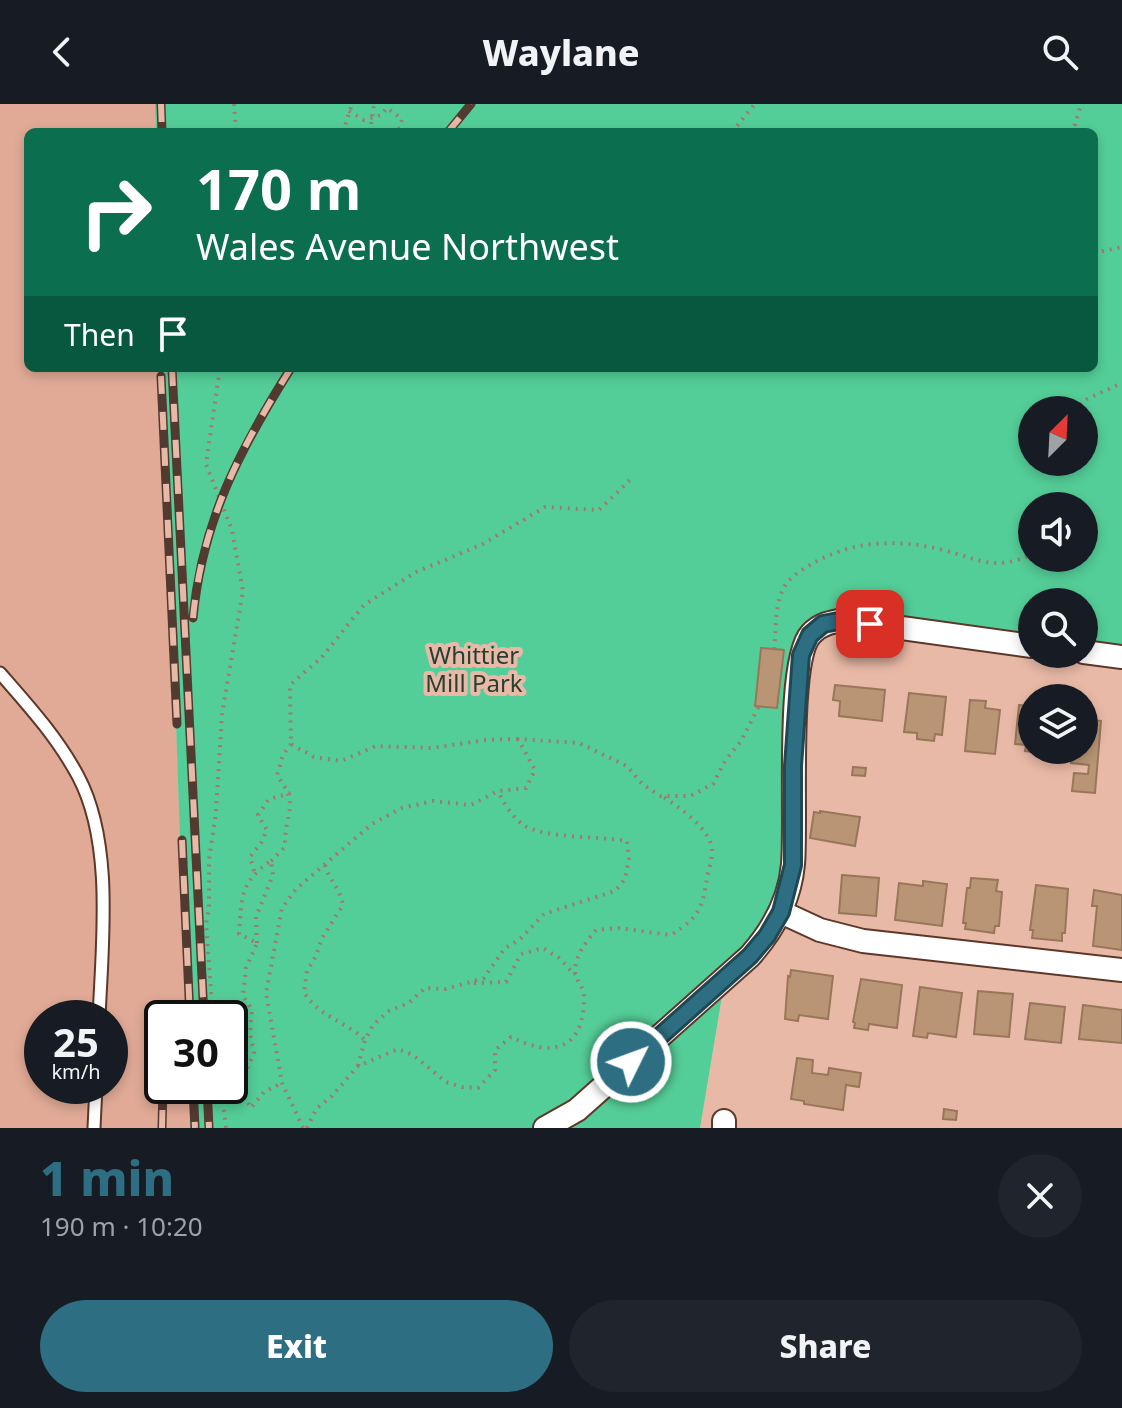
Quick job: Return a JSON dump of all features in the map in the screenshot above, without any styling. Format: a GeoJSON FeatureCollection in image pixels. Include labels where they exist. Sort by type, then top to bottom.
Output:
{"type":"FeatureCollection","features":[{"type":"Feature","properties":{"kind":"street"},"geometry":{"type":"LineString","coordinates":[[545,1128],[577,1110],[750,956],[781,912],[793,865],[793,766],[801,655],[807,640],[823,624],[844,620],[1018,644]]}},
{"type":"Feature","properties":{"kind":"street"},"geometry":{"type":"LineString","coordinates":[[1098,654],[1122,657]]}},
{"type":"Feature","properties":{"kind":"street"},"geometry":{"type":"LineString","coordinates":[[781,912],[820,930],[863,941],[1122,970]]}},
{"type":"Feature","properties":{"kind":"lane"},"geometry":{"type":"LineString","coordinates":[[0,673],[47,728],[79,778],[95,828],[104,898],[100,1000]]}},
{"type":"Feature","properties":{"kind":"lane"},"geometry":{"type":"LineString","coordinates":[[94,1128],[95,1104]]}},
{"type":"Feature","properties":{"kind":"path"},"geometry":{"type":"LineString","coordinates":[[234,104],[236,128]]}},
{"type":"Feature","properties":{"kind":"path"},"geometry":{"type":"LineString","coordinates":[[345,128],[352,104]]}},
{"type":"Feature","properties":{"kind":"path"},"geometry":{"type":"LineString","coordinates":[[371,128],[374,104]]}},
{"type":"Feature","properties":{"kind":"path"},"geometry":{"type":"LineString","coordinates":[[735,128],[755,104]]}},
{"type":"Feature","properties":{"kind":"path"},"geometry":{"type":"LineString","coordinates":[[1074,128],[1081,104]]}},
{"type":"Feature","properties":{"kind":"path"},"geometry":{"type":"LineString","coordinates":[[349,111],[364,120],[387,108],[402,119],[400,128]]}},
{"type":"Feature","properties":{"kind":"path"},"geometry":{"type":"LineString","coordinates":[[1098,252],[1122,247]]}},
{"type":"Feature","properties":{"kind":"path"},"geometry":{"type":"LineString","coordinates":[[212,1000],[206,924],[209,860],[216,812],[222,714],[243,591],[232,530],[206,464],[219,372]]}},
{"type":"Feature","properties":{"kind":"path"},"geometry":{"type":"LineString","coordinates":[[1094,396],[1122,383]]}},
{"type":"Feature","properties":{"kind":"path"},"geometry":{"type":"LineString","coordinates":[[257,943],[239,934],[242,893],[254,872],[285,847],[284,825],[292,812],[291,793],[277,775],[283,755],[291,744],[290,685],[321,658],[364,605],[416,572],[483,544],[545,507],[599,510],[631,479]]}},
{"type":"Feature","properties":{"kind":"path"},"geometry":{"type":"LineString","coordinates":[[774,649],[781,594],[796,573],[833,553],[872,543],[889,543],[940,549],[995,565],[1018,558]]}},
{"type":"Feature","properties":{"kind":"path"},"geometry":{"type":"LineString","coordinates":[[661,796],[690,796],[713,784],[759,706]]}},
{"type":"Feature","properties":{"kind":"path"},"geometry":{"type":"LineString","coordinates":[[291,744],[314,757],[341,761],[376,746],[432,748],[518,739],[579,743],[627,766],[643,785],[689,816],[704,832],[712,847],[705,902],[685,926],[671,935],[618,928],[596,930],[578,957],[575,975]]}},
{"type":"Feature","properties":{"kind":"path"},"geometry":{"type":"LineString","coordinates":[[305,1128],[282,1083],[266,993],[282,908],[296,889],[372,824],[402,808],[433,801],[471,805],[498,791],[526,788],[535,770],[518,739]]}},
{"type":"Feature","properties":{"kind":"path"},"geometry":{"type":"LineString","coordinates":[[305,1128],[316,1109],[358,1066],[373,1025],[389,1011],[409,1003],[425,988],[446,989],[484,978],[505,948],[519,940],[544,914],[615,891],[625,879],[629,858],[627,841],[565,836],[524,826],[498,791]]}},
{"type":"Feature","properties":{"kind":"path"},"geometry":{"type":"LineString","coordinates":[[254,872],[250,857],[267,830],[258,815],[269,799],[291,793]]}},
{"type":"Feature","properties":{"kind":"path"},"geometry":{"type":"LineString","coordinates":[[271,861],[273,875],[256,917],[257,943],[246,968],[243,996],[252,1010],[250,1033],[254,1052],[240,1088],[251,1108],[264,1092],[282,1083]]}},
{"type":"Feature","properties":{"kind":"path"},"geometry":{"type":"LineString","coordinates":[[325,864],[328,877],[340,888],[343,905],[322,938],[307,971],[304,993],[315,1008],[331,1020],[351,1028],[365,1040]]}},
{"type":"Feature","properties":{"kind":"path"},"geometry":{"type":"LineString","coordinates":[[358,1066],[398,1049],[413,1055],[446,1082],[478,1088],[495,1070],[495,1050],[511,1037],[545,1050],[564,1046],[579,1029],[584,992],[575,975],[559,958],[543,948],[521,954],[506,982],[466,983]]}},
{"type":"Feature","properties":{"kind":"path"},"geometry":{"type":"LineString","coordinates":[[223,1104],[226,1128]]}},
{"type":"Feature","properties":{"kind":"shaded area"},"geometry":{"type":"Polygon","coordinates":[[[0,104],[155,104],[156,128],[24,128],[24,372],[164,372],[185,1000],[144,1000],[144,1104],[189,1104],[190,1128],[0,1128],[0,104]]]}},
{"type":"Feature","properties":{"kind":"green space","name":"Whittier Mill Park"},"geometry":{"type":"Polygon","coordinates":[[[155,104],[1122,104],[1122,659],[1098,657],[1098,588],[1018,588],[1018,650],[816,632],[807,640],[781,912],[725,978],[700,1128],[190,1128],[189,1104],[248,1104],[248,1000],[185,1000],[164,372],[1098,372],[1098,128],[156,128],[155,104]]]}},
{"type":"Feature","properties":{"kind":"building"},"geometry":{"type":"Polygon","coordinates":[[[761,648],[784,650],[777,708],[755,706],[761,648]]]}},
{"type":"Feature","properties":{"kind":"building"},"geometry":{"type":"Polygon","coordinates":[[[835,685],[885,690],[882,721],[839,716],[840,701],[833,700],[835,685]]]}},
{"type":"Feature","properties":{"kind":"building"},"geometry":{"type":"Polygon","coordinates":[[[909,693],[946,697],[942,735],[935,734],[934,741],[917,739],[917,733],[904,732],[909,693]]]}},
{"type":"Feature","properties":{"kind":"building"},"geometry":{"type":"Polygon","coordinates":[[[970,700],[986,701],[985,708],[1000,710],[995,754],[965,751],[970,700]]]}},
{"type":"Feature","properties":{"kind":"building"},"geometry":{"type":"Polygon","coordinates":[[[1018,715],[1018,744],[1015,744],[1018,715]]]}},
{"type":"Feature","properties":{"kind":"building"},"geometry":{"type":"Polygon","coordinates":[[[1098,721],[1101,721],[1098,757],[1098,721]]]}},
{"type":"Feature","properties":{"kind":"building"},"geometry":{"type":"Polygon","coordinates":[[[1080,764],[1097,764],[1095,793],[1072,791],[1074,773],[1088,774],[1089,765],[1080,764]]]}},
{"type":"Feature","properties":{"kind":"building"},"geometry":{"type":"Polygon","coordinates":[[[853,767],[866,768],[865,776],[852,775],[853,767]]]}},
{"type":"Feature","properties":{"kind":"building"},"geometry":{"type":"Polygon","coordinates":[[[814,812],[860,817],[855,846],[810,838],[814,812]]]}},
{"type":"Feature","properties":{"kind":"building"},"geometry":{"type":"Polygon","coordinates":[[[842,875],[879,878],[876,916],[839,913],[842,875]]]}},
{"type":"Feature","properties":{"kind":"building"},"geometry":{"type":"Polygon","coordinates":[[[971,878],[998,880],[996,891],[1002,892],[999,926],[995,926],[994,933],[965,929],[967,888],[970,888],[971,878]]]}},
{"type":"Feature","properties":{"kind":"building"},"geometry":{"type":"Polygon","coordinates":[[[923,881],[947,884],[942,926],[895,920],[899,883],[923,886],[923,881]]]}},
{"type":"Feature","properties":{"kind":"building"},"geometry":{"type":"Polygon","coordinates":[[[1036,885],[1068,889],[1062,941],[1032,938],[1033,930],[1030,930],[1036,885]]]}},
{"type":"Feature","properties":{"kind":"building"},"geometry":{"type":"Polygon","coordinates":[[[1094,890],[1122,895],[1122,950],[1093,946],[1097,906],[1092,906],[1094,890]]]}},
{"type":"Feature","properties":{"kind":"building"},"geometry":{"type":"Polygon","coordinates":[[[791,970],[833,976],[828,1019],[799,1015],[798,1021],[785,1019],[791,970]]]}},
{"type":"Feature","properties":{"kind":"building"},"geometry":{"type":"Polygon","coordinates":[[[861,979],[902,985],[897,1028],[869,1024],[868,1030],[854,1028],[861,979]]]}},
{"type":"Feature","properties":{"kind":"building"},"geometry":{"type":"Polygon","coordinates":[[[920,987],[962,993],[956,1037],[928,1033],[927,1038],[913,1036],[920,987]]]}},
{"type":"Feature","properties":{"kind":"building"},"geometry":{"type":"Polygon","coordinates":[[[978,991],[1013,994],[1009,1037],[974,1034],[978,991]]]}},
{"type":"Feature","properties":{"kind":"building"},"geometry":{"type":"Polygon","coordinates":[[[1030,1003],[1065,1007],[1061,1043],[1025,1039],[1030,1003]]]}},
{"type":"Feature","properties":{"kind":"building"},"geometry":{"type":"Polygon","coordinates":[[[1083,1005],[1122,1010],[1122,1043],[1079,1039],[1083,1005]]]}},
{"type":"Feature","properties":{"kind":"building"},"geometry":{"type":"Polygon","coordinates":[[[797,1058],[813,1060],[812,1073],[828,1075],[829,1068],[861,1073],[859,1087],[846,1085],[843,1110],[791,1099],[797,1058]]]}},
{"type":"Feature","properties":{"kind":"building"},"geometry":{"type":"Polygon","coordinates":[[[944,1109],[957,1111],[956,1120],[943,1119],[944,1109]]]}},
{"type":"Feature","properties":{"kind":"railway"},"geometry":{"type":"LineString","coordinates":[[161,104],[162,128]]}},
{"type":"Feature","properties":{"kind":"railway"},"geometry":{"type":"LineString","coordinates":[[451,128],[471,104]]}},
{"type":"Feature","properties":{"kind":"railway"},"geometry":{"type":"LineString","coordinates":[[172,372],[203,1000]]}},
{"type":"Feature","properties":{"kind":"railway"},"geometry":{"type":"LineString","coordinates":[[193,618],[205,549],[226,487],[255,428],[289,372]]}},
{"type":"Feature","properties":{"kind":"railway"},"geometry":{"type":"LineString","coordinates":[[161,376],[177,724]]}},
{"type":"Feature","properties":{"kind":"railway"},"geometry":{"type":"LineString","coordinates":[[182,840],[189,1000]]}},
{"type":"Feature","properties":{"kind":"railway"},"geometry":{"type":"LineString","coordinates":[[162,1128],[163,1104]]}},
{"type":"Feature","properties":{"kind":"railway"},"geometry":{"type":"LineString","coordinates":[[194,1104],[195,1128]]}},
{"type":"Feature","properties":{"kind":"railway"},"geometry":{"type":"LineString","coordinates":[[208,1104],[209,1128]]}},
{"type":"Feature","properties":{"kind":"route"},"geometry":{"type":"LineString","coordinates":[[631,1062],[750,956],[781,912],[793,865],[793,766],[801,655],[810,635],[823,624],[844,620],[870,624]]}}]}
